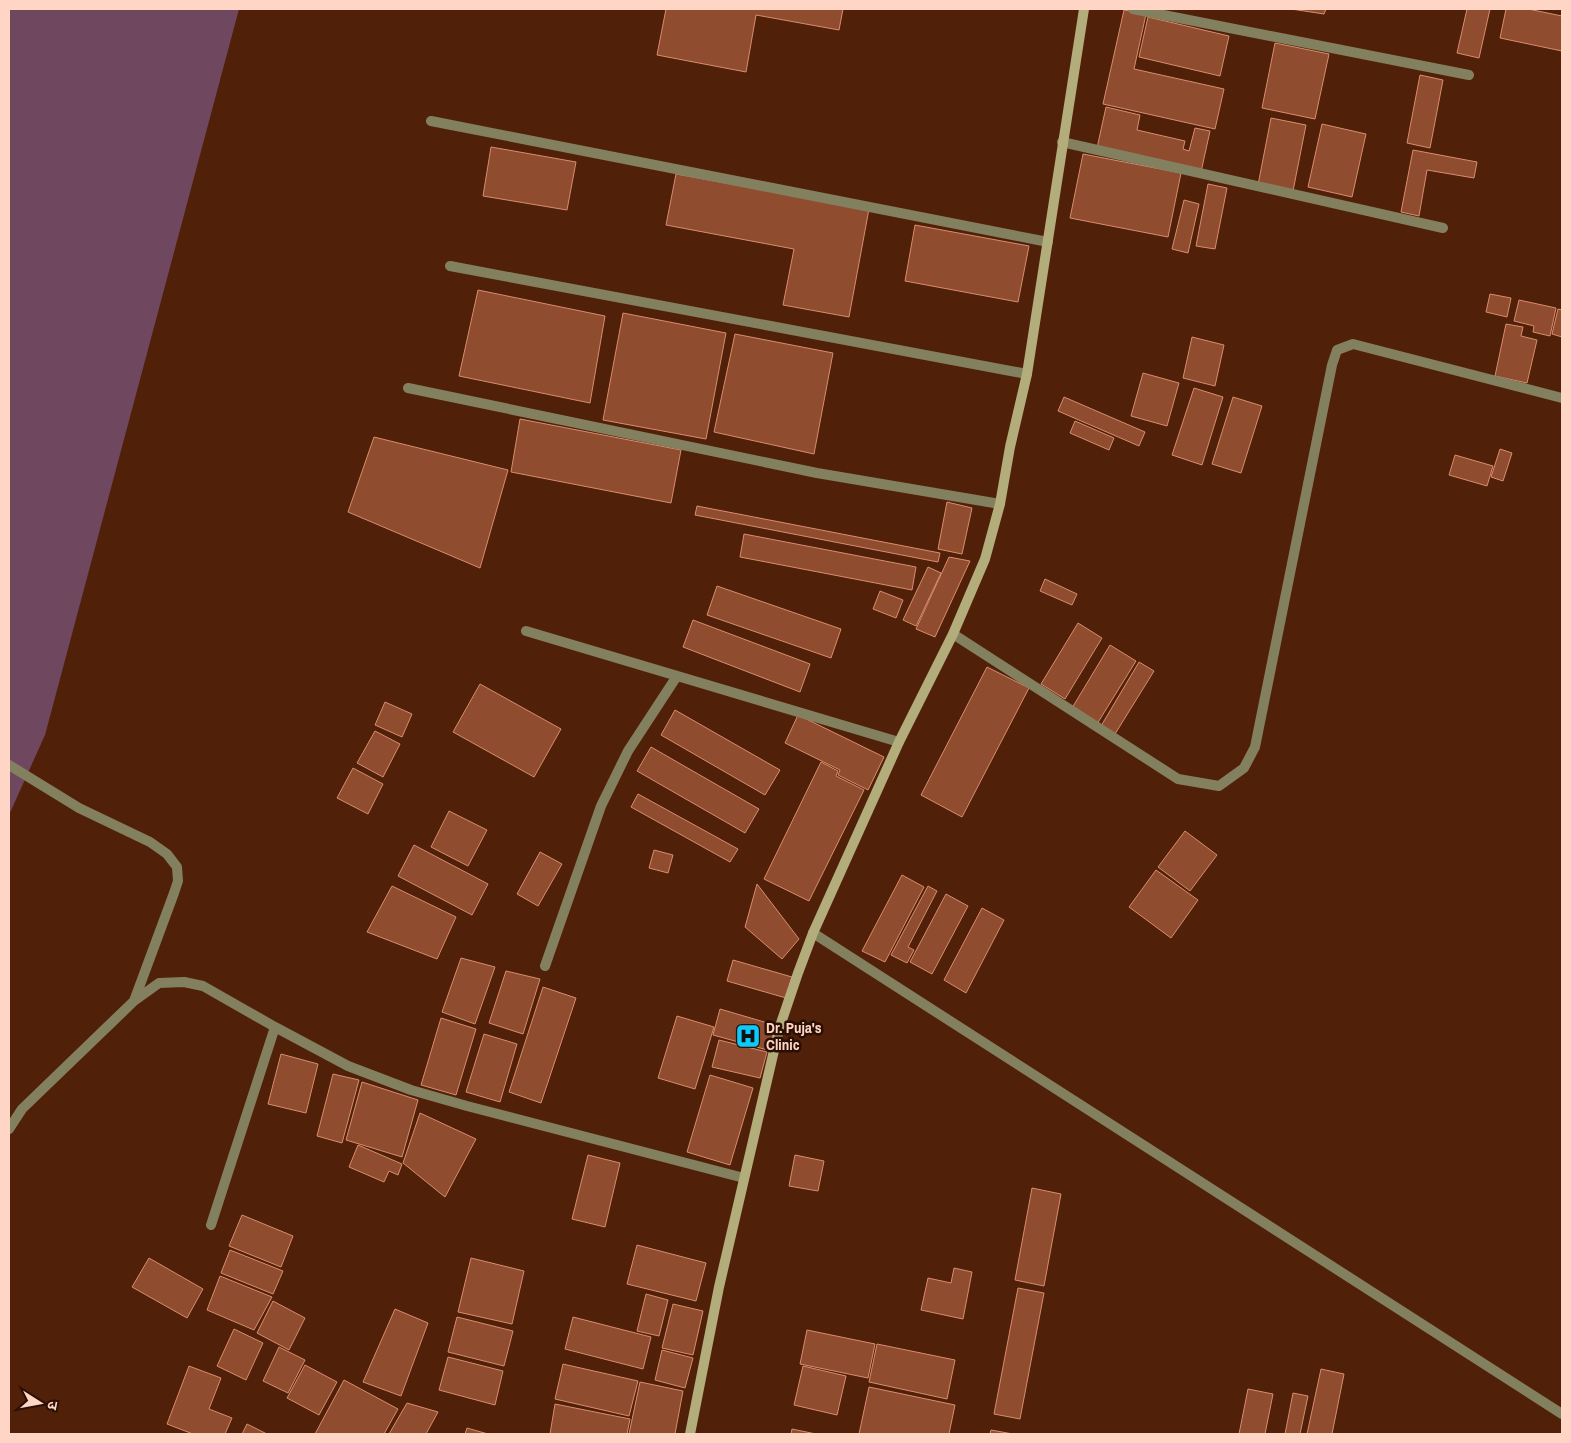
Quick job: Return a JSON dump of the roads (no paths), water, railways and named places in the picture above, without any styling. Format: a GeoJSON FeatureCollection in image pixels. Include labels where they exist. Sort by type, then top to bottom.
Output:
{"type":"FeatureCollection","features":[{"type":"Feature","properties":{"kind":"street"},"geometry":{"type":"LineString","coordinates":[[690,1434],[719,1287],[779,1029],[813,933],[899,742],[954,634],[985,559],[1000,504],[1010,447],[1027,374],[1084,9]]}},
{"type":"Feature","properties":{"kind":"street"},"geometry":{"type":"LineString","coordinates":[[1133,9],[1469,75]]}},
{"type":"Feature","properties":{"kind":"street"},"geometry":{"type":"LineString","coordinates":[[431,121],[1048,242]]}},
{"type":"Feature","properties":{"kind":"street"},"geometry":{"type":"LineString","coordinates":[[1062,142],[1443,228]]}},
{"type":"Feature","properties":{"kind":"street"},"geometry":{"type":"LineString","coordinates":[[450,266],[1027,374]]}},
{"type":"Feature","properties":{"kind":"street"},"geometry":{"type":"LineString","coordinates":[[954,634],[1178,779],[1219,786],[1244,768],[1255,747],[1332,365],[1337,350],[1353,344],[1562,398]]}},
{"type":"Feature","properties":{"kind":"street"},"geometry":{"type":"LineString","coordinates":[[408,388],[817,473],[1000,504]]}},
{"type":"Feature","properties":{"kind":"street"},"geometry":{"type":"LineString","coordinates":[[526,630],[899,742]]}},
{"type":"Feature","properties":{"kind":"street"},"geometry":{"type":"LineString","coordinates":[[545,966],[601,806],[628,751],[677,676]]}},
{"type":"Feature","properties":{"kind":"street"},"geometry":{"type":"LineString","coordinates":[[9,765],[79,808],[150,842],[167,854],[177,867],[178,881],[174,894],[134,1001]]}},
{"type":"Feature","properties":{"kind":"street"},"geometry":{"type":"LineString","coordinates":[[813,933],[1562,1414]]}},
{"type":"Feature","properties":{"kind":"street"},"geometry":{"type":"LineString","coordinates":[[9,1129],[22,1109],[134,1001],[159,983],[184,982],[203,986],[348,1066],[411,1090],[744,1178]]}},
{"type":"Feature","properties":{"kind":"street"},"geometry":{"type":"LineString","coordinates":[[211,1224],[275,1027]]}},
{"type":"Feature","properties":{"kind":"place","name":"Dr. Puja's Clinic"},"geometry":{"type":"Point","coordinates":[748,1036]}}]}
